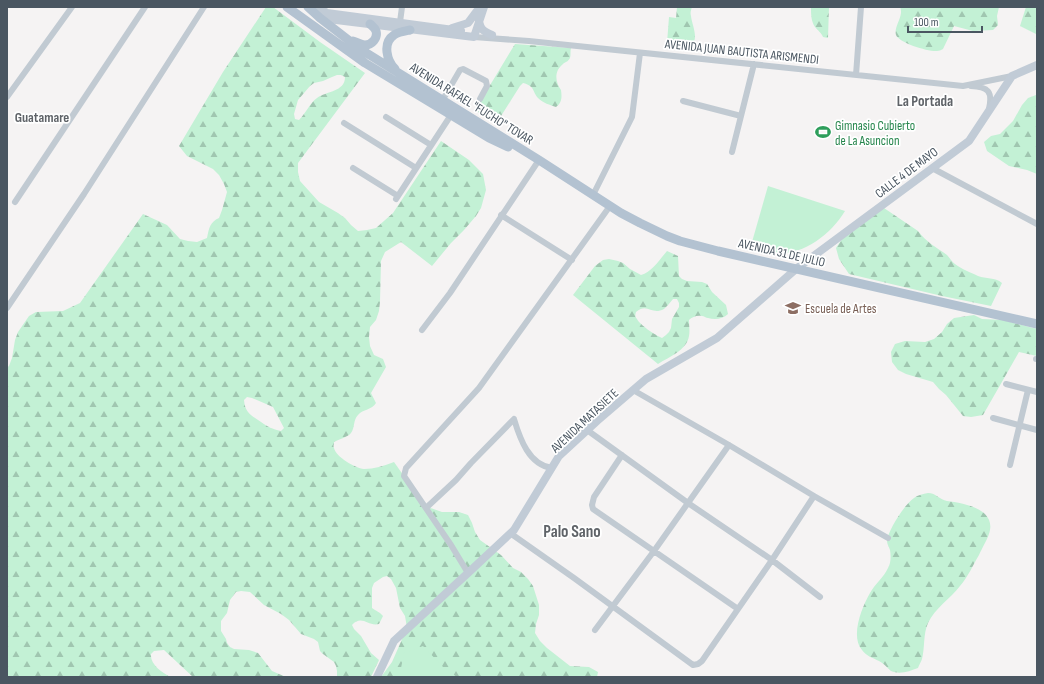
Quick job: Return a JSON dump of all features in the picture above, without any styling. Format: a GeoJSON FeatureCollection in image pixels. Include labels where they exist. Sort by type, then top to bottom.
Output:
{"type":"FeatureCollection","features":[{"type":"Feature","properties":{"kind":"main road","name":"AVENIDA RAFAEL \"FUCHO\" TOVAR"},"geometry":{"type":"LineString","coordinates":[[287,7],[366,63],[450,115],[489,138],[539,160]]}},
{"type":"Feature","properties":{"kind":"main road","name":"AVENIDA RAFAEL \"FUCHO\" TOVAR"},"geometry":{"type":"LineString","coordinates":[[308,7],[325,13],[346,39],[360,49],[539,160]]}},
{"type":"Feature","properties":{"kind":"main road"},"geometry":{"type":"LineString","coordinates":[[296,13],[325,13]]}},
{"type":"Feature","properties":{"kind":"main road"},"geometry":{"type":"LineString","coordinates":[[346,39],[364,45],[372,43],[376,37],[376,32],[370,24]]}},
{"type":"Feature","properties":{"kind":"main road"},"geometry":{"type":"LineString","coordinates":[[400,75],[391,65],[386,52],[388,42],[394,35],[410,30]]}},
{"type":"Feature","properties":{"kind":"main road","name":"AVENIDA 31 DE JULIO"},"geometry":{"type":"LineString","coordinates":[[539,160],[610,206],[640,223],[680,241],[1037,324]]}},
{"type":"Feature","properties":{"kind":"street"},"geometry":{"type":"LineString","coordinates":[[7,97],[72,7]]}},
{"type":"Feature","properties":{"kind":"street"},"geometry":{"type":"LineString","coordinates":[[15,202],[145,7]]}},
{"type":"Feature","properties":{"kind":"street"},"geometry":{"type":"LineString","coordinates":[[7,308],[84,194],[204,7]]}},
{"type":"Feature","properties":{"kind":"street","name":"AVENIDA JUAN BAUTISTA ARISMENDI"},"geometry":{"type":"LineString","coordinates":[[317,7],[325,13],[370,24],[410,30],[472,35],[492,35],[518,40]]}},
{"type":"Feature","properties":{"kind":"street"},"geometry":{"type":"LineString","coordinates":[[400,22],[402,7]]}},
{"type":"Feature","properties":{"kind":"street"},"geometry":{"type":"LineString","coordinates":[[856,75],[861,7]]}},
{"type":"Feature","properties":{"kind":"street"},"geometry":{"type":"LineString","coordinates":[[480,8],[480,27],[492,35]]}},
{"type":"Feature","properties":{"kind":"street"},"geometry":{"type":"LineString","coordinates":[[448,29],[468,23],[480,8]]}},
{"type":"Feature","properties":{"kind":"street"},"geometry":{"type":"LineString","coordinates":[[472,35],[480,8]]}},
{"type":"Feature","properties":{"kind":"street","name":"AVENIDA JUAN BAUTISTA ARISMENDI"},"geometry":{"type":"LineString","coordinates":[[325,13],[448,29],[491,39],[518,40],[980,87],[985,88],[990,96],[989,111]]}},
{"type":"Feature","properties":{"kind":"street"},"geometry":{"type":"LineString","coordinates":[[472,35],[479,21]]}},
{"type":"Feature","properties":{"kind":"street"},"geometry":{"type":"LineString","coordinates":[[593,195],[632,117],[640,53]]}},
{"type":"Feature","properties":{"kind":"street"},"geometry":{"type":"LineString","coordinates":[[732,152],[754,64]]}},
{"type":"Feature","properties":{"kind":"street"},"geometry":{"type":"LineString","coordinates":[[1012,76],[1037,65]]}},
{"type":"Feature","properties":{"kind":"street"},"geometry":{"type":"LineString","coordinates":[[442,101],[462,69],[486,81],[487,86],[480,99]]}},
{"type":"Feature","properties":{"kind":"street","name":"AVENIDA JUAN BAUTISTA ARISMENDI"},"geometry":{"type":"LineString","coordinates":[[963,86],[1012,76]]}},
{"type":"Feature","properties":{"kind":"street","name":"CALLE 4 DE MAYO"},"geometry":{"type":"LineString","coordinates":[[796,269],[969,141],[1012,76]]}},
{"type":"Feature","properties":{"kind":"street"},"geometry":{"type":"LineString","coordinates":[[683,101],[741,116]]}},
{"type":"Feature","properties":{"kind":"street"},"geometry":{"type":"LineString","coordinates":[[353,168],[397,197],[450,115]]}},
{"type":"Feature","properties":{"kind":"street"},"geometry":{"type":"LineString","coordinates":[[386,117],[431,144]]}},
{"type":"Feature","properties":{"kind":"street"},"geometry":{"type":"LineString","coordinates":[[344,123],[416,168]]}},
{"type":"Feature","properties":{"kind":"street"},"geometry":{"type":"LineString","coordinates":[[422,330],[450,292],[539,160]]}},
{"type":"Feature","properties":{"kind":"street"},"geometry":{"type":"LineString","coordinates":[[932,168],[1037,224]]}},
{"type":"Feature","properties":{"kind":"street"},"geometry":{"type":"LineString","coordinates":[[468,573],[404,476],[406,468],[479,388],[610,206]]}},
{"type":"Feature","properties":{"kind":"street"},"geometry":{"type":"LineString","coordinates":[[501,215],[572,260]]}},
{"type":"Feature","properties":{"kind":"street","name":"AVENIDA MATASIETE"},"geometry":{"type":"LineString","coordinates":[[377,677],[394,641],[514,530],[559,456],[633,390],[646,380],[717,338],[796,269]]}},
{"type":"Feature","properties":{"kind":"street"},"geometry":{"type":"LineString","coordinates":[[1006,384],[1037,392]]}},
{"type":"Feature","properties":{"kind":"street"},"geometry":{"type":"LineString","coordinates":[[633,390],[888,538]]}},
{"type":"Feature","properties":{"kind":"street"},"geometry":{"type":"LineString","coordinates":[[1010,465],[1028,390]]}},
{"type":"Feature","properties":{"kind":"street"},"geometry":{"type":"LineString","coordinates":[[993,418],[1037,430]]}},
{"type":"Feature","properties":{"kind":"street"},"geometry":{"type":"LineString","coordinates":[[426,508],[456,480],[514,419],[518,432],[529,454],[538,463],[552,468]]}},
{"type":"Feature","properties":{"kind":"street"},"geometry":{"type":"LineString","coordinates":[[587,430],[688,503],[772,560],[820,596]]}},
{"type":"Feature","properties":{"kind":"street"},"geometry":{"type":"LineString","coordinates":[[595,630],[654,552],[729,445]]}},
{"type":"Feature","properties":{"kind":"street"},"geometry":{"type":"LineString","coordinates":[[622,456],[594,497],[592,505],[593,509],[738,609]]}},
{"type":"Feature","properties":{"kind":"street"},"geometry":{"type":"LineString","coordinates":[[510,533],[693,665],[702,661],[814,496]]}},
{"type":"Feature","properties":{"kind":"green space"},"geometry":{"type":"Polygon","coordinates":[[[266,7],[273,7],[365,73],[298,163],[300,181],[319,202],[345,218],[358,231],[376,228],[393,213],[441,141],[469,160],[483,174],[486,190],[481,208],[476,216],[432,266],[401,242],[385,252],[381,261],[379,311],[376,320],[370,327],[369,337],[370,346],[374,355],[383,359],[386,367],[371,393],[376,403],[358,415],[355,419],[351,433],[348,436],[334,442],[334,447],[335,451],[342,458],[351,464],[364,469],[375,468],[394,462],[425,506],[442,512],[459,512],[468,515],[480,540],[501,555],[513,568],[521,572],[533,586],[539,605],[539,615],[535,633],[540,641],[570,666],[589,667],[598,672],[597,677],[381,677],[392,662],[407,628],[405,616],[400,608],[396,588],[391,579],[387,576],[374,583],[372,588],[372,608],[383,616],[379,624],[359,621],[352,625],[361,636],[371,653],[379,660],[371,677],[337,677],[334,662],[320,651],[318,642],[301,634],[289,620],[264,605],[250,592],[241,591],[236,592],[230,600],[227,613],[221,621],[221,631],[227,643],[234,649],[249,650],[258,653],[272,671],[286,677],[193,677],[164,650],[154,651],[151,654],[151,658],[152,662],[157,668],[170,677],[7,677],[7,368],[12,358],[15,340],[18,332],[29,316],[36,312],[63,311],[80,303],[143,214],[167,225],[180,239],[197,242],[207,238],[210,226],[219,218],[227,192],[219,175],[213,169],[187,156],[179,146],[223,72],[266,7]],[[337,75],[314,83],[310,86],[298,100],[294,114],[295,119],[299,120],[317,98],[342,86],[345,77],[337,75]],[[247,397],[244,400],[247,411],[251,415],[273,429],[281,431],[284,428],[273,407],[247,397]]]}},
{"type":"Feature","properties":{"kind":"green space"},"geometry":{"type":"Polygon","coordinates":[[[677,7],[692,7],[691,14],[695,38],[691,45],[679,46],[667,43],[669,17],[676,18],[677,7]]]}},
{"type":"Feature","properties":{"kind":"green space"},"geometry":{"type":"Polygon","coordinates":[[[811,7],[829,7],[828,38],[823,37],[814,25],[811,7]]]}},
{"type":"Feature","properties":{"kind":"green space"},"geometry":{"type":"Polygon","coordinates":[[[900,7],[999,7],[997,16],[998,25],[993,30],[973,31],[954,26],[943,49],[933,51],[908,44],[898,38],[896,35],[896,30],[901,13],[900,7]]]}},
{"type":"Feature","properties":{"kind":"green space"},"geometry":{"type":"Polygon","coordinates":[[[1026,7],[1037,7],[1036,34],[1020,26],[1026,7]]]}},
{"type":"Feature","properties":{"kind":"green space"},"geometry":{"type":"Polygon","coordinates":[[[515,44],[571,48],[570,58],[560,67],[556,77],[561,90],[561,100],[556,107],[547,104],[538,98],[530,86],[523,83],[496,124],[475,110],[515,44]]]}},
{"type":"Feature","properties":{"kind":"green space"},"geometry":{"type":"Polygon","coordinates":[[[1036,95],[1037,174],[1009,166],[987,151],[984,142],[991,136],[1000,134],[1013,121],[1022,105],[1028,98],[1036,95]]]}},
{"type":"Feature","properties":{"kind":"green space"},"geometry":{"type":"Polygon","coordinates":[[[768,186],[845,211],[825,235],[797,251],[774,254],[763,253],[750,249],[768,186]]]}},
{"type":"Feature","properties":{"kind":"green space"},"geometry":{"type":"Polygon","coordinates":[[[881,206],[918,231],[928,241],[947,255],[957,266],[978,276],[1002,283],[991,306],[849,274],[839,259],[836,248],[844,236],[881,206]]]}},
{"type":"Feature","properties":{"kind":"green space"},"geometry":{"type":"Polygon","coordinates":[[[667,251],[678,256],[679,276],[687,281],[702,282],[707,284],[712,292],[726,305],[728,314],[719,319],[695,316],[690,319],[688,341],[677,353],[658,364],[573,295],[595,266],[603,260],[609,259],[618,261],[641,275],[649,271],[667,251]],[[673,299],[664,309],[660,311],[644,308],[636,312],[635,315],[644,327],[662,338],[671,328],[672,319],[679,307],[677,299],[673,299]]]}},
{"type":"Feature","properties":{"kind":"green space"},"geometry":{"type":"Polygon","coordinates":[[[974,315],[982,319],[1003,320],[1037,329],[1037,356],[1019,352],[983,415],[971,417],[963,416],[933,382],[898,370],[892,362],[891,352],[895,344],[905,341],[925,342],[934,339],[954,318],[974,315]]]}},
{"type":"Feature","properties":{"kind":"green space"},"geometry":{"type":"Polygon","coordinates":[[[928,493],[945,500],[976,508],[987,516],[990,523],[990,530],[987,539],[966,579],[939,608],[928,623],[925,632],[922,659],[918,668],[898,673],[891,671],[881,662],[862,650],[857,637],[858,622],[870,593],[889,566],[891,555],[887,541],[890,530],[910,501],[917,496],[928,493]]]}},
{"type":"Feature","properties":{"kind":"green space"},"geometry":{"type":"Polygon","coordinates":[[[423,646],[444,668],[457,677],[397,677],[400,673],[404,653],[423,646]]]}},
{"type":"Feature","properties":{"kind":"place","name":"Gimnasio Cubierto de La Asuncion"},"geometry":{"type":"Point","coordinates":[823,132]}},
{"type":"Feature","properties":{"kind":"place","name":"Escuela de Artes"},"geometry":{"type":"Point","coordinates":[793,308]}},
{"type":"Feature","properties":{"kind":"district","name":"La Portada"},"geometry":{"type":"Point","coordinates":[925,101]}},
{"type":"Feature","properties":{"kind":"district","name":"Guatamare"},"geometry":{"type":"Point","coordinates":[42,117]}},
{"type":"Feature","properties":{"kind":"district","name":"Palo Sano"},"geometry":{"type":"Point","coordinates":[572,531]}}]}
